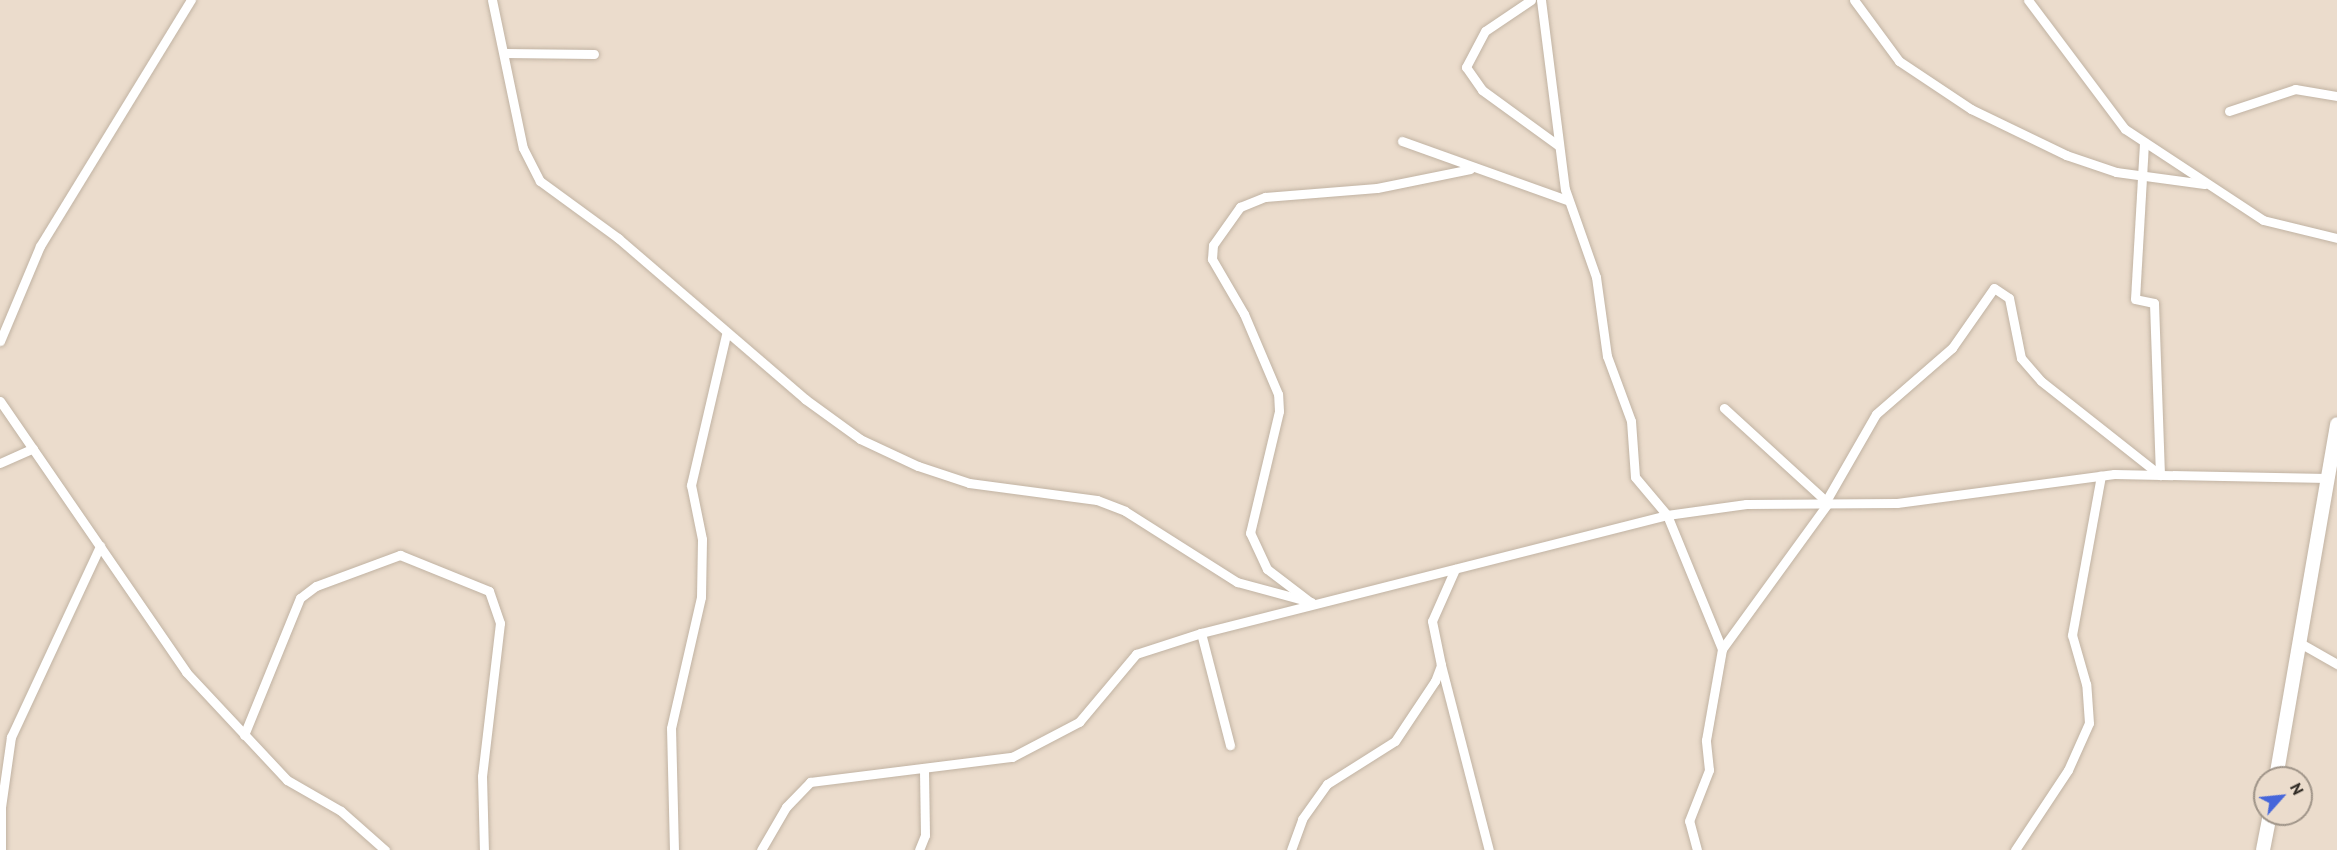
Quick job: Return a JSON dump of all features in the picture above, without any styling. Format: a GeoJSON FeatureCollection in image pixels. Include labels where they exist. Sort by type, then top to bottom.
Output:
{"type":"FeatureCollection","features":[{"type":"Feature","properties":{"kind":"main road"},"geometry":{"type":"LineString","coordinates":[[2278,766],[2337,424]]}},
{"type":"Feature","properties":{"kind":"main road"},"geometry":{"type":"LineString","coordinates":[[2263,850],[2268,826]]}},
{"type":"Feature","properties":{"kind":"street"},"geometry":{"type":"LineString","coordinates":[[0,341],[40,246],[191,0]]}},
{"type":"Feature","properties":{"kind":"street"},"geometry":{"type":"LineString","coordinates":[[492,0],[505,53],[523,148],[540,181],[618,238],[726,334],[860,438],[918,466],[969,483],[1097,500],[1125,511],[1237,582],[1315,604]]}},
{"type":"Feature","properties":{"kind":"street"},"geometry":{"type":"LineString","coordinates":[[1531,0],[1485,31],[1466,66],[1482,90],[1559,146]]}},
{"type":"Feature","properties":{"kind":"street"},"geometry":{"type":"LineString","coordinates":[[1541,0],[1567,200],[1596,277],[1607,356],[1631,422],[1635,477],[1667,515],[1722,649]]}},
{"type":"Feature","properties":{"kind":"street"},"geometry":{"type":"LineString","coordinates":[[1854,0],[1877,37],[1928,84],[2066,155],[2138,176],[2204,184]]}},
{"type":"Feature","properties":{"kind":"street"},"geometry":{"type":"LineString","coordinates":[[2028,0],[2102,101],[2144,143],[2204,184],[2278,227],[2337,238]]}},
{"type":"Feature","properties":{"kind":"street"},"geometry":{"type":"LineString","coordinates":[[505,53],[594,54]]}},
{"type":"Feature","properties":{"kind":"street"},"geometry":{"type":"LineString","coordinates":[[2229,111],[2295,89],[2337,96]]}},
{"type":"Feature","properties":{"kind":"street"},"geometry":{"type":"LineString","coordinates":[[1402,141],[1470,169],[1567,200]]}},
{"type":"Feature","properties":{"kind":"street"},"geometry":{"type":"LineString","coordinates":[[2144,143],[2138,176],[2135,299],[2154,303],[2160,475]]}},
{"type":"Feature","properties":{"kind":"street"},"geometry":{"type":"LineString","coordinates":[[1315,604],[1267,569],[1250,533],[1279,411],[1278,394],[1244,314],[1212,260],[1213,245],[1240,207],[1265,197],[1377,188],[1470,169]]}},
{"type":"Feature","properties":{"kind":"street"},"geometry":{"type":"LineString","coordinates":[[1697,850],[1689,821],[1709,770],[1706,740],[1722,649],[1827,502],[1876,414],[1952,348],[1994,288],[2009,298],[2021,358],[2041,381],[2160,475]]}},
{"type":"Feature","properties":{"kind":"street"},"geometry":{"type":"LineString","coordinates":[[674,850],[671,728],[701,597],[702,539],[691,485],[726,334]]}},
{"type":"Feature","properties":{"kind":"street"},"geometry":{"type":"LineString","coordinates":[[0,401],[186,672],[287,780],[341,811],[385,850]]}},
{"type":"Feature","properties":{"kind":"street"},"geometry":{"type":"LineString","coordinates":[[1724,408],[1827,502]]}},
{"type":"Feature","properties":{"kind":"street"},"geometry":{"type":"LineString","coordinates":[[0,463],[33,448]]}},
{"type":"Feature","properties":{"kind":"street"},"geometry":{"type":"LineString","coordinates":[[2015,850],[2068,770],[2089,723],[2086,684],[2072,635],[2101,476]]}},
{"type":"Feature","properties":{"kind":"street"},"geometry":{"type":"LineString","coordinates":[[761,850],[786,807],[810,782],[924,768],[992,763],[1032,748],[1078,722],[1132,656],[1202,633],[1667,515],[1746,504],[1897,503],[2101,476],[2327,478]]}},
{"type":"Feature","properties":{"kind":"street"},"geometry":{"type":"LineString","coordinates":[[1,850],[1,807],[11,737],[100,546]]}},
{"type":"Feature","properties":{"kind":"street"},"geometry":{"type":"LineString","coordinates":[[244,735],[300,598],[316,586],[400,555],[489,591],[500,623],[482,776],[484,850]]}},
{"type":"Feature","properties":{"kind":"street"},"geometry":{"type":"LineString","coordinates":[[1455,569],[1432,621],[1441,665],[1489,850]]}},
{"type":"Feature","properties":{"kind":"street"},"geometry":{"type":"LineString","coordinates":[[1202,633],[1230,745]]}},
{"type":"Feature","properties":{"kind":"street"},"geometry":{"type":"LineString","coordinates":[[2300,643],[2337,664]]}},
{"type":"Feature","properties":{"kind":"street"},"geometry":{"type":"LineString","coordinates":[[1291,850],[1310,805],[1342,771],[1395,741],[1441,665]]}},
{"type":"Feature","properties":{"kind":"street"},"geometry":{"type":"LineString","coordinates":[[919,850],[926,827],[924,768]]}}]}
